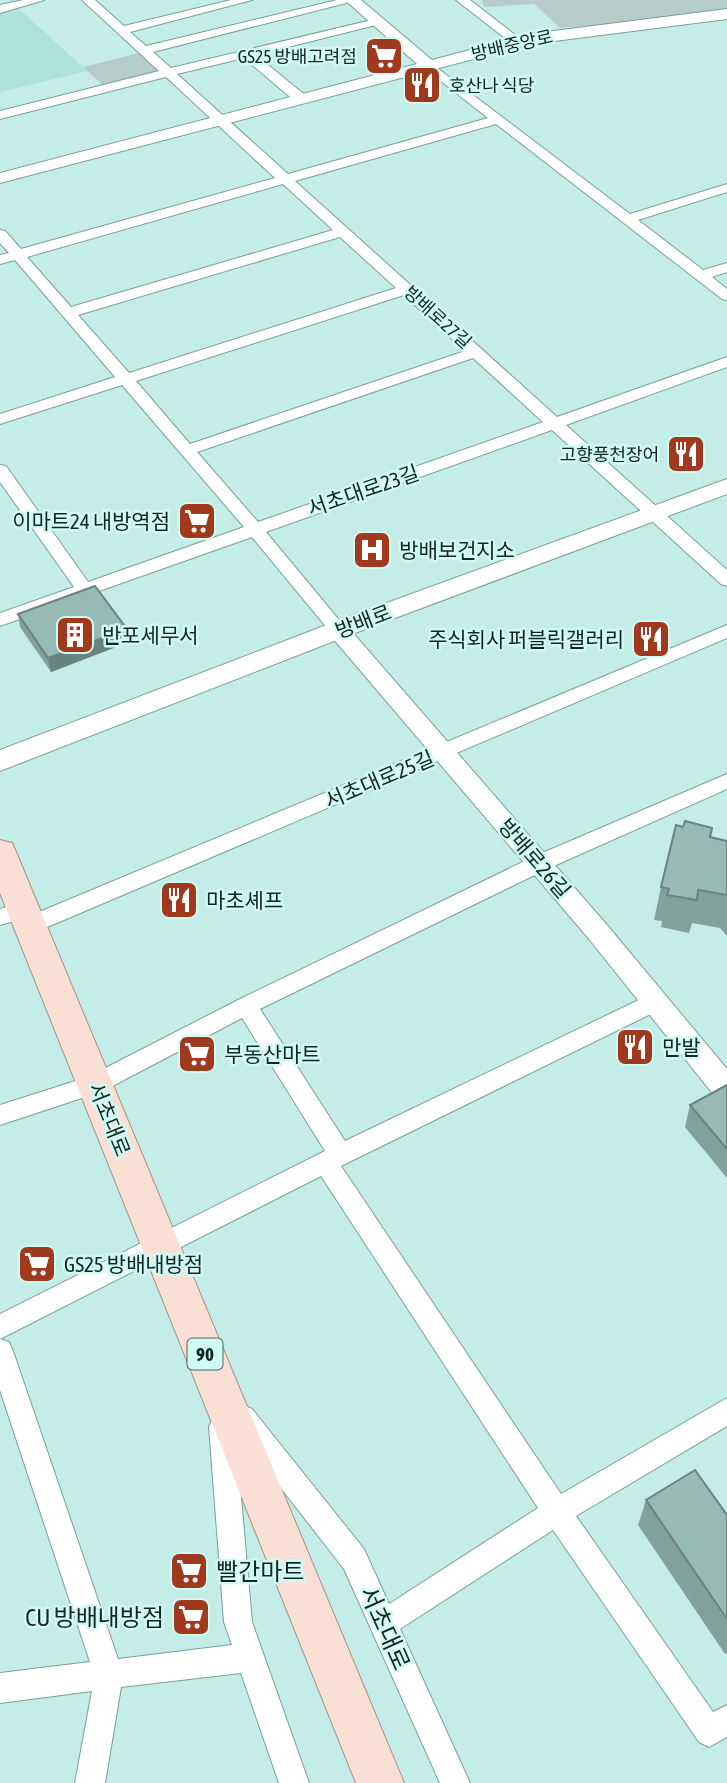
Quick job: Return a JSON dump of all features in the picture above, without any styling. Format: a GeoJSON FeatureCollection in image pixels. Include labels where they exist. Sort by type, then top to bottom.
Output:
{"type":"FeatureCollection","features":[{"type":"Feature","properties":{"kind":"main road","name":"방배로"},"geometry":{"type":"LineString","coordinates":[[0,761],[338,630],[727,486]]}},
{"type":"Feature","properties":{"kind":"main road","name":"서초대로"},"geometry":{"type":"LineString","coordinates":[[0,852],[18,917],[95,1084],[380,1783]]}},
{"type":"Feature","properties":{"kind":"street"},"geometry":{"type":"LineString","coordinates":[[0,9],[38,0]]}},
{"type":"Feature","properties":{"kind":"street","name":"방배로27길"},"geometry":{"type":"LineString","coordinates":[[89,0],[727,580]]}},
{"type":"Feature","properties":{"kind":"street"},"geometry":{"type":"LineString","coordinates":[[122,30],[246,0]]}},
{"type":"Feature","properties":{"kind":"street"},"geometry":{"type":"LineString","coordinates":[[145,50],[352,0],[428,65],[727,296]]}},
{"type":"Feature","properties":{"kind":"street"},"geometry":{"type":"LineString","coordinates":[[462,0],[518,42]]}},
{"type":"Feature","properties":{"kind":"street","name":"방배중앙로"},"geometry":{"type":"LineString","coordinates":[[0,178],[518,42],[727,14]]}},
{"type":"Feature","properties":{"kind":"street"},"geometry":{"type":"LineString","coordinates":[[0,115],[376,20]]}},
{"type":"Feature","properties":{"kind":"street"},"geometry":{"type":"LineString","coordinates":[[246,53],[301,99]]}},
{"type":"Feature","properties":{"kind":"street"},"geometry":{"type":"LineString","coordinates":[[0,260],[497,119]]}},
{"type":"Feature","properties":{"kind":"street"},"geometry":{"type":"LineString","coordinates":[[628,219],[727,188]]}},
{"type":"Feature","properties":{"kind":"street"},"geometry":{"type":"LineString","coordinates":[[68,313],[344,231]]}},
{"type":"Feature","properties":{"kind":"street"},"geometry":{"type":"LineString","coordinates":[[0,234],[254,528],[338,630]]}},
{"type":"Feature","properties":{"kind":"street"},"geometry":{"type":"LineString","coordinates":[[701,276],[727,267]]}},
{"type":"Feature","properties":{"kind":"street"},"geometry":{"type":"LineString","coordinates":[[0,419],[408,289]]}},
{"type":"Feature","properties":{"kind":"street"},"geometry":{"type":"LineString","coordinates":[[187,450],[477,352]]}},
{"type":"Feature","properties":{"kind":"street","name":"서초대로23길"},"geometry":{"type":"LineString","coordinates":[[0,620],[727,362]]}},
{"type":"Feature","properties":{"kind":"street"},"geometry":{"type":"LineString","coordinates":[[0,470],[84,589]]}},
{"type":"Feature","properties":{"kind":"street","name":"방배로26길"},"geometry":{"type":"LineString","coordinates":[[338,630],[540,863],[727,1090]]}},
{"type":"Feature","properties":{"kind":"street","name":"서초대로25길"},"geometry":{"type":"LineString","coordinates":[[18,917],[443,752],[727,631]]}},
{"type":"Feature","properties":{"kind":"street"},"geometry":{"type":"LineString","coordinates":[[0,1115],[95,1084],[246,1006],[540,863],[727,782]]}},
{"type":"Feature","properties":{"kind":"street"},"geometry":{"type":"LineString","coordinates":[[0,1327],[333,1158],[655,1002]]}},
{"type":"Feature","properties":{"kind":"street"},"geometry":{"type":"LineString","coordinates":[[246,1006],[333,1158],[557,1512],[709,1732],[727,1720]]}},
{"type":"Feature","properties":{"kind":"street"},"geometry":{"type":"LineString","coordinates":[[0,1351],[108,1675],[90,1783]]}},
{"type":"Feature","properties":{"kind":"street","name":"서초대로"},"geometry":{"type":"LineString","coordinates":[[218,1387],[354,1559],[455,1783]]}},
{"type":"Feature","properties":{"kind":"street","name":"서초대로"},"geometry":{"type":"LineString","coordinates":[[218,1387],[238,1622],[295,1783]]}},
{"type":"Feature","properties":{"kind":"street"},"geometry":{"type":"LineString","coordinates":[[383,1624],[557,1512],[727,1411]]}},
{"type":"Feature","properties":{"kind":"street"},"geometry":{"type":"LineString","coordinates":[[0,1688],[250,1657]]}},
{"type":"Feature","properties":{"kind":"shaded area"},"geometry":{"type":"Polygon","coordinates":[[[482,0],[727,0],[727,14],[560,28],[534,4],[484,7],[482,0]]]}},
{"type":"Feature","properties":{"kind":"shaded area"},"geometry":{"type":"Polygon","coordinates":[[[17,7],[87,71],[0,92],[0,11],[17,7]]]}},
{"type":"Feature","properties":{"kind":"shaded area"},"geometry":{"type":"Polygon","coordinates":[[[143,52],[164,72],[105,87],[83,67],[143,52]]]}},
{"type":"Feature","properties":{"kind":"building","name":"반포세무서"},"geometry":{"type":"Polygon","coordinates":[[[95,586],[127,629],[48,658],[18,614],[95,586]]]}},
{"type":"Feature","properties":{"kind":"building"},"geometry":{"type":"Polygon","coordinates":[[[685,821],[712,828],[710,837],[727,841],[727,895],[698,890],[697,900],[667,895],[669,889],[661,887],[676,825],[683,827],[685,821]]]}},
{"type":"Feature","properties":{"kind":"building"},"geometry":{"type":"Polygon","coordinates":[[[727,1085],[727,1149],[690,1105],[727,1085]]]}},
{"type":"Feature","properties":{"kind":"building"},"geometry":{"type":"Polygon","coordinates":[[[695,1470],[727,1515],[727,1619],[646,1500],[695,1470]]]}},
{"type":"Feature","properties":{"kind":"place","name":"GS25 방배고려점"},"geometry":{"type":"Point","coordinates":[384,56]}},
{"type":"Feature","properties":{"kind":"place","name":"호산나 식당"},"geometry":{"type":"Point","coordinates":[422,85]}},
{"type":"Feature","properties":{"kind":"place","name":"고향풍천장어"},"geometry":{"type":"Point","coordinates":[686,454]}},
{"type":"Feature","properties":{"kind":"place","name":"이마트24 내방역점"},"geometry":{"type":"Point","coordinates":[197,521]}},
{"type":"Feature","properties":{"kind":"place","name":"방배보건지소"},"geometry":{"type":"Point","coordinates":[372,550]}},
{"type":"Feature","properties":{"kind":"place","name":"반포세무서"},"geometry":{"type":"Point","coordinates":[75,635]}},
{"type":"Feature","properties":{"kind":"place","name":"주식회사 퍼블릭갤러리"},"geometry":{"type":"Point","coordinates":[651,639]}},
{"type":"Feature","properties":{"kind":"place","name":"마초셰프"},"geometry":{"type":"Point","coordinates":[179,900]}},
{"type":"Feature","properties":{"kind":"place","name":"만발"},"geometry":{"type":"Point","coordinates":[635,1047]}},
{"type":"Feature","properties":{"kind":"place","name":"부동산마트"},"geometry":{"type":"Point","coordinates":[197,1054]}},
{"type":"Feature","properties":{"kind":"place","name":"GS25 방배내방점"},"geometry":{"type":"Point","coordinates":[37,1264]}},
{"type":"Feature","properties":{"kind":"place","name":"빨간마트"},"geometry":{"type":"Point","coordinates":[189,1571]}},
{"type":"Feature","properties":{"kind":"place","name":"CU 방배내방점"},"geometry":{"type":"Point","coordinates":[191,1617]}}]}
